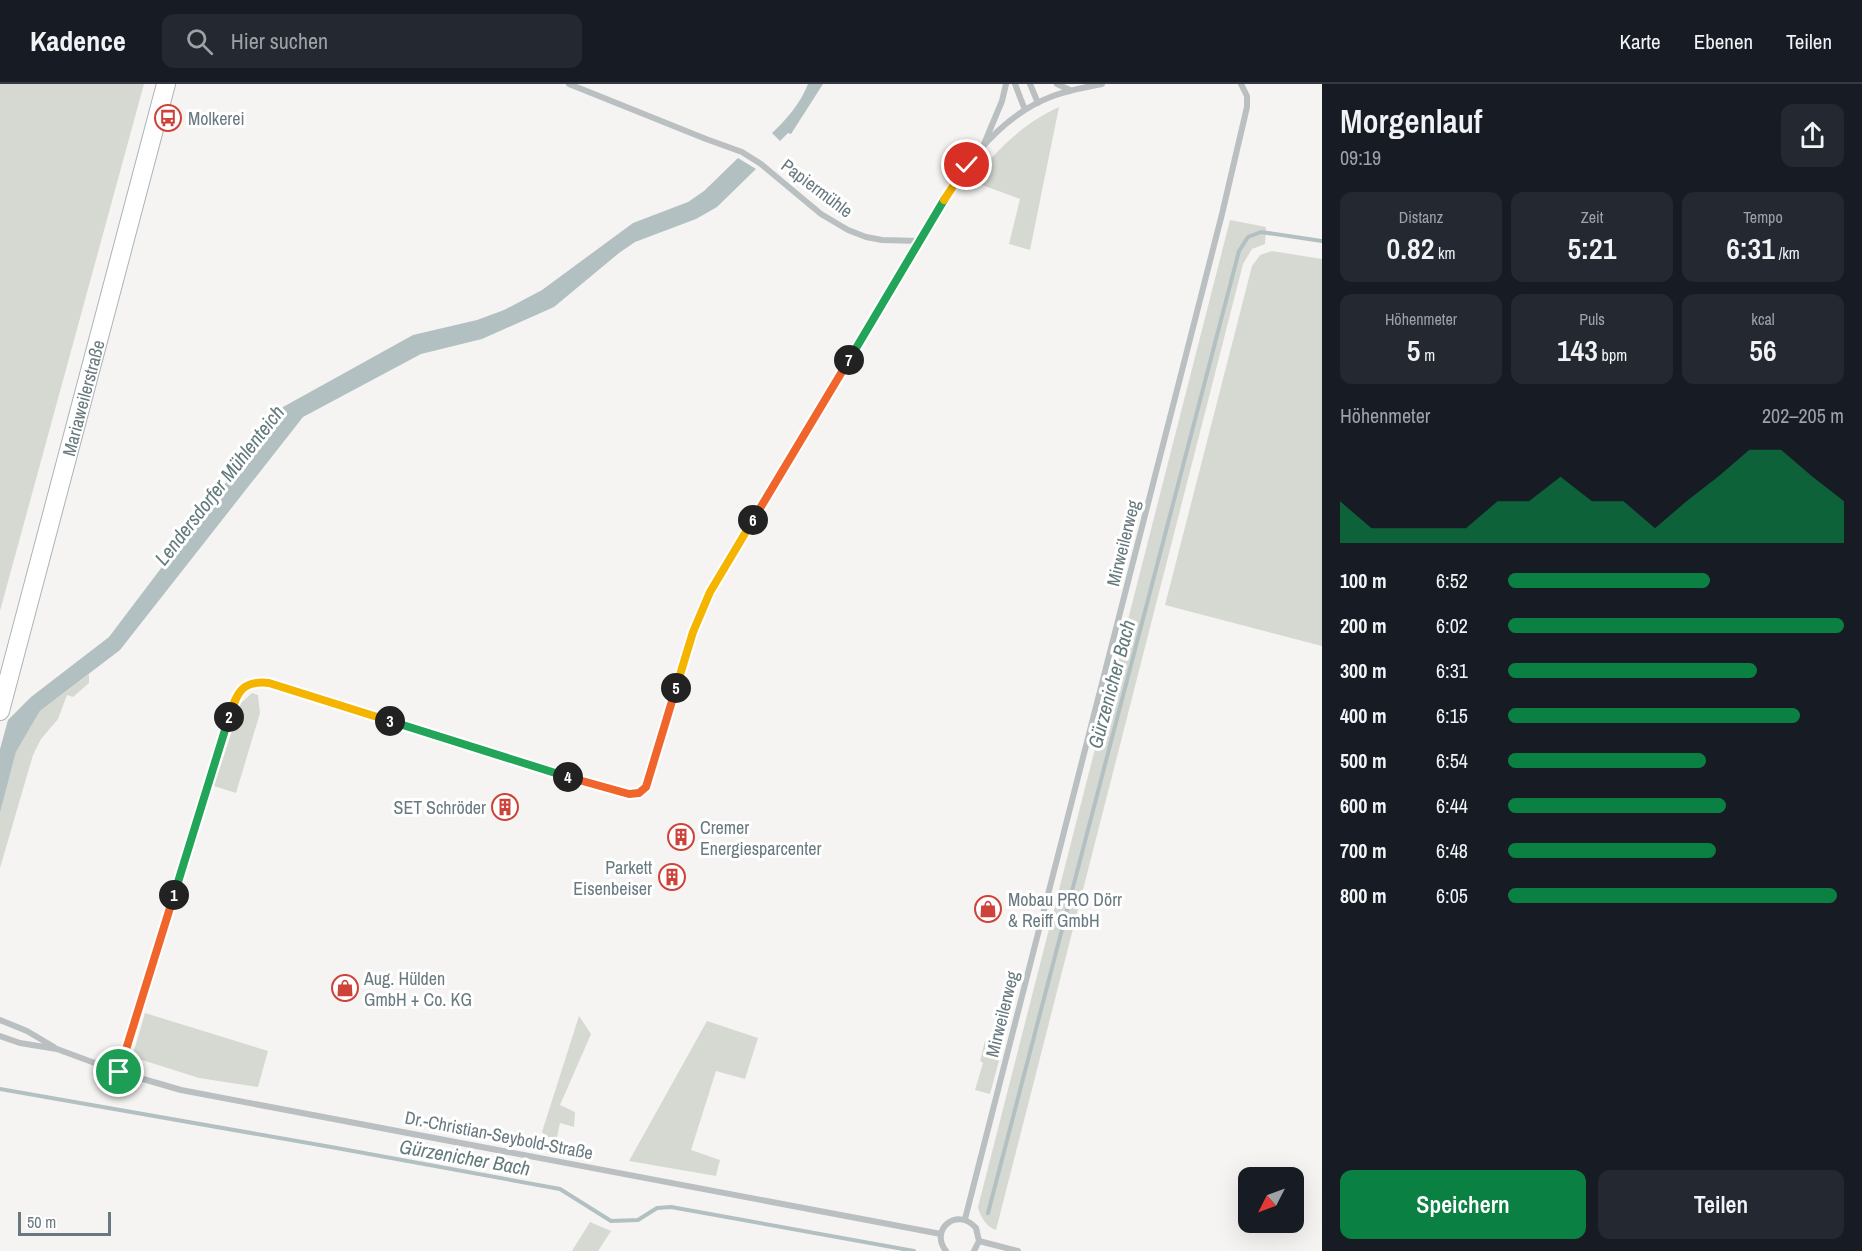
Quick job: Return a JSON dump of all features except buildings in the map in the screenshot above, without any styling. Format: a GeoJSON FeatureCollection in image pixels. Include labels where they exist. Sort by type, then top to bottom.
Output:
{"type":"FeatureCollection","features":[{"type":"Feature","properties":{"kind":"main road","name":"Mariaweilerstraße"},"geometry":{"type":"LineString","coordinates":[[0,711],[166,84]]}},
{"type":"Feature","properties":{"kind":"street","name":"Papiermühle"},"geometry":{"type":"LineString","coordinates":[[569,84],[742,152],[761,164],[820,214],[848,230],[882,240],[919,241]]}},
{"type":"Feature","properties":{"kind":"street"},"geometry":{"type":"LineString","coordinates":[[982,147],[1002,101],[1006,84]]}},
{"type":"Feature","properties":{"kind":"street"},"geometry":{"type":"LineString","coordinates":[[1015,84],[1025,110]]}},
{"type":"Feature","properties":{"kind":"street"},"geometry":{"type":"LineString","coordinates":[[1030,84],[1038,103]]}},
{"type":"Feature","properties":{"kind":"street"},"geometry":{"type":"LineString","coordinates":[[1057,84],[1071,91]]}},
{"type":"Feature","properties":{"kind":"street"},"geometry":{"type":"LineString","coordinates":[[119,1072],[235,697],[247,685],[259,682],[269,683],[555,773],[629,794],[639,793],[646,787],[693,632],[710,592],[950,191],[982,147],[1014,117],[1038,103],[1071,91],[1102,84]]}},
{"type":"Feature","properties":{"kind":"street","name":"Mirweilerweg"},"geometry":{"type":"LineString","coordinates":[[965,1219],[1222,214],[1247,106],[1247,96],[1241,84]]}},
{"type":"Feature","properties":{"kind":"street","name":"Dr.-Christian-Seybold-Straße"},"geometry":{"type":"LineString","coordinates":[[0,1020],[27,1031],[57,1049],[119,1072],[193,1092],[941,1234]]}},
{"type":"Feature","properties":{"kind":"street","name":"Dr.-Christian-Seybold-Straße"},"geometry":{"type":"LineString","coordinates":[[0,1036],[20,1043],[57,1049]]}},
{"type":"Feature","properties":{"kind":"street"},"geometry":{"type":"LineString","coordinates":[[946,1251],[941,1241],[941,1234],[944,1227],[957,1218],[965,1219],[976,1227],[979,1241],[974,1251]]}},
{"type":"Feature","properties":{"kind":"street"},"geometry":{"type":"LineString","coordinates":[[979,1241],[1018,1251]]}},
{"type":"Feature","properties":{"kind":"shaded area"},"geometry":{"type":"Polygon","coordinates":[[[0,84],[144,84],[0,611],[0,84]]]}},
{"type":"Feature","properties":{"kind":"shaded area"},"geometry":{"type":"Polygon","coordinates":[[[808,84],[823,84],[791,134],[788,133],[780,141],[772,133],[793,111],[808,84]]]}},
{"type":"Feature","properties":{"kind":"shaded area"},"geometry":{"type":"Polygon","coordinates":[[[1059,107],[1030,250],[1009,244],[1020,199],[971,181],[1011,139],[1034,121],[1059,107]]]}},
{"type":"Feature","properties":{"kind":"shaded area"},"geometry":{"type":"Polygon","coordinates":[[[738,158],[756,169],[717,207],[696,219],[635,242],[554,307],[482,339],[421,354],[303,417],[120,650],[40,711],[16,752],[0,813],[0,749],[8,720],[31,697],[109,637],[283,407],[413,335],[477,320],[504,310],[542,290],[633,223],[688,202],[704,191],[738,158]]]}},
{"type":"Feature","properties":{"kind":"shaded area"},"geometry":{"type":"Polygon","coordinates":[[[1230,220],[1266,227],[1265,244],[1252,249],[1243,264],[996,1230],[984,1221],[978,1207],[1230,220]]]}},
{"type":"Feature","properties":{"kind":"shaded area"},"geometry":{"type":"Polygon","coordinates":[[[1272,251],[1322,259],[1322,646],[1165,605],[1252,266],[1260,255],[1272,251]]]}},
{"type":"Feature","properties":{"kind":"shaded area"},"geometry":{"type":"Polygon","coordinates":[[[89,674],[89,683],[73,697],[67,695],[58,719],[41,739],[33,755],[0,868],[0,813],[16,752],[40,711],[89,674]]]}},
{"type":"Feature","properties":{"kind":"shaded area"},"geometry":{"type":"Polygon","coordinates":[[[252,693],[258,695],[260,713],[236,793],[214,786],[241,703],[252,693]]]}},
{"type":"Feature","properties":{"kind":"shaded area"},"geometry":{"type":"Polygon","coordinates":[[[145,1013],[268,1051],[258,1087],[199,1078],[139,1059],[135,1056],[134,1051],[145,1013]]]}},
{"type":"Feature","properties":{"kind":"shaded area"},"geometry":{"type":"Polygon","coordinates":[[[579,1016],[591,1034],[560,1105],[575,1112],[574,1127],[560,1123],[557,1137],[547,1137],[542,1132],[579,1016]]]}},
{"type":"Feature","properties":{"kind":"shaded area"},"geometry":{"type":"Polygon","coordinates":[[[707,1021],[758,1038],[745,1079],[716,1071],[691,1150],[720,1160],[716,1176],[629,1161],[707,1021]]]}},
{"type":"Feature","properties":{"kind":"shaded area"},"geometry":{"type":"Polygon","coordinates":[[[985,1041],[1003,1046],[990,1094],[975,1090],[983,1063],[980,1061],[985,1041]]]}},
{"type":"Feature","properties":{"kind":"shaded area"},"geometry":{"type":"Polygon","coordinates":[[[590,1222],[611,1231],[598,1251],[572,1251],[590,1222]]]}},
{"type":"Feature","properties":{"kind":"waterway","name":"Gürzenicher Bach"},"geometry":{"type":"LineString","coordinates":[[988,1213],[1239,251],[1248,237],[1261,232],[1322,241]]}},
{"type":"Feature","properties":{"kind":"waterway","name":"Gürzenicher Bach"},"geometry":{"type":"LineString","coordinates":[[0,1089],[560,1189],[611,1221],[638,1220],[657,1208],[671,1207],[914,1251]]}},
{"type":"Feature","properties":{"kind":"place","name":"Molkerei"},"geometry":{"type":"Point","coordinates":[168,118]}},
{"type":"Feature","properties":{"kind":"place","name":"SET Schröder"},"geometry":{"type":"Point","coordinates":[505,807]}},
{"type":"Feature","properties":{"kind":"place","name":"Cremer Energiesparcenter"},"geometry":{"type":"Point","coordinates":[681,837]}},
{"type":"Feature","properties":{"kind":"place","name":"Parkett Eisenbeiser"},"geometry":{"type":"Point","coordinates":[672,877]}},
{"type":"Feature","properties":{"kind":"place","name":"Mobau PRO Dörr & Reiff GmbH"},"geometry":{"type":"Point","coordinates":[988,909]}},
{"type":"Feature","properties":{"kind":"place","name":"Aug. Hülden GmbH + Co. KG"},"geometry":{"type":"Point","coordinates":[345,988]}},
{"type":"Feature","properties":{"kind":"route"},"geometry":{"type":"LineString","coordinates":[[119,1072],[235,697],[247,685],[259,682],[269,683],[629,794],[639,793],[646,787],[693,632],[710,592],[919,241],[967,165]]}},
{"type":"Feature","properties":{"kind":"water label","name":"Lendersdorfer Mühlenteich"},"geometry":{"type":"Point","coordinates":[219,485]}}]}
